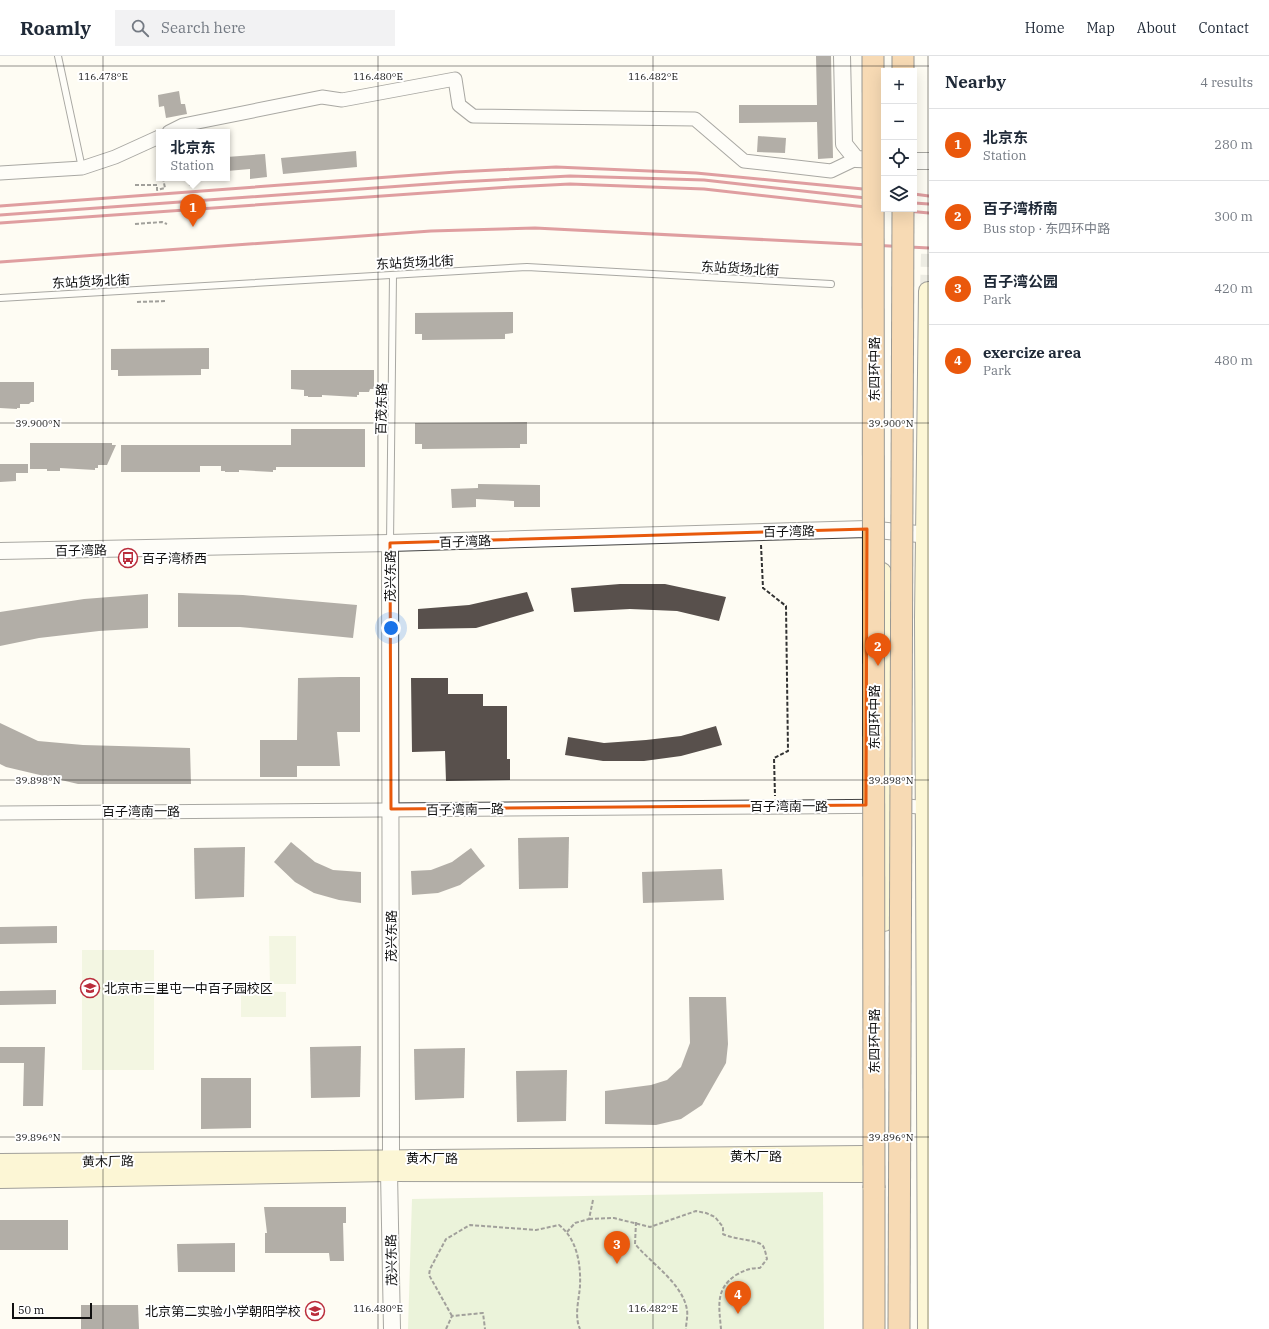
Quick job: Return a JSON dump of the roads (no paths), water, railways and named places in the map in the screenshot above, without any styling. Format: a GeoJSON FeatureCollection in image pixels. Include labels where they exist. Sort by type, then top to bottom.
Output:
{"type":"FeatureCollection","features":[{"type":"Feature","properties":{"kind":"highway","name":"东四环中路"},"geometry":{"type":"LineString","coordinates":[[873,56],[874,1329]]}},
{"type":"Feature","properties":{"kind":"highway"},"geometry":{"type":"LineString","coordinates":[[903,56],[903,68]]}},
{"type":"Feature","properties":{"kind":"highway","name":"东四环中路"},"geometry":{"type":"LineString","coordinates":[[900,1329],[903,212]]}},
{"type":"Feature","properties":{"kind":"main road"},"geometry":{"type":"LineString","coordinates":[[877,150],[880,56]]}},
{"type":"Feature","properties":{"kind":"main road"},"geometry":{"type":"LineString","coordinates":[[897,56],[897,68]]}},
{"type":"Feature","properties":{"kind":"main road"},"geometry":{"type":"LineString","coordinates":[[927,1329],[927,808],[921,534],[928,291]]}},
{"type":"Feature","properties":{"kind":"main road","name":"东四环中路"},"geometry":{"type":"LineString","coordinates":[[875,292],[874,530],[888,666],[885,806],[881,1329]]}},
{"type":"Feature","properties":{"kind":"main road"},"geometry":{"type":"LineString","coordinates":[[901,292],[921,534],[906,678],[908,806],[907,1329]]}},
{"type":"Feature","properties":{"kind":"main road","name":"黄木厂路"},"geometry":{"type":"LineString","coordinates":[[0,1163],[390,1165]]}},
{"type":"Feature","properties":{"kind":"main road"},"geometry":{"type":"LineString","coordinates":[[0,1179],[390,1165],[864,1164]]}},
{"type":"Feature","properties":{"kind":"street"},"geometry":{"type":"LineString","coordinates":[[842,56],[844,144],[856,159]]}},
{"type":"Feature","properties":{"kind":"street"},"geometry":{"type":"LineString","coordinates":[[175,129],[183,125],[322,97],[342,100],[455,79],[459,105],[473,116],[695,119],[744,161],[831,171],[877,150],[865,56]]}},
{"type":"Feature","properties":{"kind":"street"},"geometry":{"type":"LineString","coordinates":[[0,173],[82,168],[115,157],[156,138]]}},
{"type":"Feature","properties":{"kind":"street"},"geometry":{"type":"LineString","coordinates":[[917,161],[929,161]]}},
{"type":"Feature","properties":{"kind":"street","name":"百子湾路"},"geometry":{"type":"LineString","coordinates":[[0,551],[390,543],[760,532],[874,530],[921,534]]}},
{"type":"Feature","properties":{"kind":"street","name":"东四环中路"},"geometry":{"type":"LineString","coordinates":[[864,1329],[866,805],[874,530]]}},
{"type":"Feature","properties":{"kind":"street","name":"茂兴东路"},"geometry":{"type":"LineString","coordinates":[[390,543],[392,809],[390,1165],[392,1329]]}},
{"type":"Feature","properties":{"kind":"street","name":"百子湾南一路"},"geometry":{"type":"LineString","coordinates":[[0,812],[866,805],[927,808]]}},
{"type":"Feature","properties":{"kind":"lane"},"geometry":{"type":"LineString","coordinates":[[58,56],[82,168]]}},
{"type":"Feature","properties":{"kind":"lane","name":"东站货场北街"},"geometry":{"type":"LineString","coordinates":[[0,298],[527,267],[831,284]]}},
{"type":"Feature","properties":{"kind":"lane","name":"百茂东路"},"geometry":{"type":"LineString","coordinates":[[390,543],[393,275]]}},
{"type":"Feature","properties":{"kind":"tunnel"},"geometry":{"type":"LineString","coordinates":[[928,291],[929,254]]}},
{"type":"Feature","properties":{"kind":"railway"},"geometry":{"type":"LineString","coordinates":[[0,206],[456,172],[556,167],[696,173],[881,191]]}},
{"type":"Feature","properties":{"kind":"railway"},"geometry":{"type":"LineString","coordinates":[[0,215],[457,182],[570,176],[704,180],[881,200]]}},
{"type":"Feature","properties":{"kind":"railway"},"geometry":{"type":"LineString","coordinates":[[0,223],[570,184],[704,189],[881,209]]}},
{"type":"Feature","properties":{"kind":"railway"},"geometry":{"type":"LineString","coordinates":[[917,194],[929,196]]}},
{"type":"Feature","properties":{"kind":"railway"},"geometry":{"type":"LineString","coordinates":[[917,203],[929,204]]}},
{"type":"Feature","properties":{"kind":"railway"},"geometry":{"type":"LineString","coordinates":[[917,212],[929,213]]}},
{"type":"Feature","properties":{"kind":"railway"},"geometry":{"type":"LineString","coordinates":[[0,262],[431,231],[535,228],[929,248]]}},
{"type":"Feature","properties":{"kind":"place","name":"北京东"},"geometry":{"type":"Point","coordinates":[193,227]}},
{"type":"Feature","properties":{"kind":"place","name":"百子湾桥西"},"geometry":{"type":"Point","coordinates":[128,558]}},
{"type":"Feature","properties":{"kind":"place","name":"百子湾桥南"},"geometry":{"type":"Point","coordinates":[878,666]}},
{"type":"Feature","properties":{"kind":"place","name":"北京市三里屯一中百子园校区"},"geometry":{"type":"Point","coordinates":[90,988]}},
{"type":"Feature","properties":{"kind":"place","name":"百子湾公园"},"geometry":{"type":"Point","coordinates":[617,1264]}},
{"type":"Feature","properties":{"kind":"place","name":"北京第二实验小学朝阳学校"},"geometry":{"type":"Point","coordinates":[315,1311]}},
{"type":"Feature","properties":{"kind":"place","name":"exercize area"},"geometry":{"type":"Point","coordinates":[738,1314]}}]}
